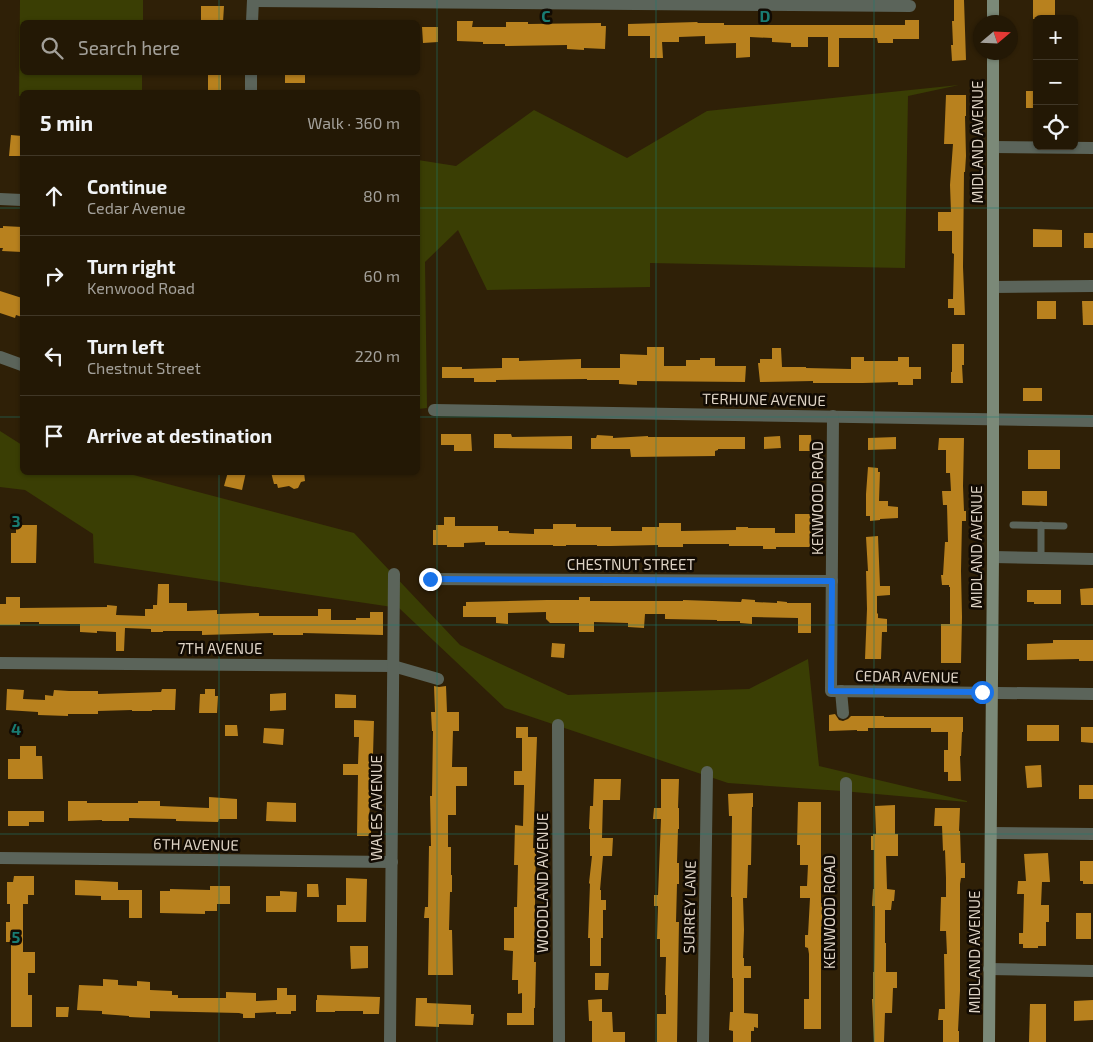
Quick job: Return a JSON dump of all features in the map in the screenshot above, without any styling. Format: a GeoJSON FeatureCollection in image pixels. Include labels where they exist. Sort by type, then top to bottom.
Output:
{"type":"FeatureCollection","features":[{"type":"Feature","properties":{"kind":"street"},"geometry":{"type":"LineString","coordinates":[[993,0],[993,15]]}},
{"type":"Feature","properties":{"kind":"street"},"geometry":{"type":"LineString","coordinates":[[252,20],[253,1],[838,2],[910,6]]}},
{"type":"Feature","properties":{"kind":"street","name":"MIDLAND AVENUE"},"geometry":{"type":"LineString","coordinates":[[989,1042],[993,557],[993,60]]}},
{"type":"Feature","properties":{"kind":"street"},"geometry":{"type":"LineString","coordinates":[[251,75],[251,90]]}},
{"type":"Feature","properties":{"kind":"street"},"geometry":{"type":"LineString","coordinates":[[993,148],[1093,148]]}},
{"type":"Feature","properties":{"kind":"street"},"geometry":{"type":"LineString","coordinates":[[0,199],[20,200]]}},
{"type":"Feature","properties":{"kind":"street"},"geometry":{"type":"LineString","coordinates":[[992,287],[1093,286]]}},
{"type":"Feature","properties":{"kind":"street"},"geometry":{"type":"LineString","coordinates":[[0,357],[20,364]]}},
{"type":"Feature","properties":{"kind":"street","name":"TERHUNE AVENUE"},"geometry":{"type":"LineString","coordinates":[[434,410],[1093,421]]}},
{"type":"Feature","properties":{"kind":"street","name":"KENWOOD ROAD"},"geometry":{"type":"LineString","coordinates":[[834,416],[831,691],[841,691]]}},
{"type":"Feature","properties":{"kind":"street"},"geometry":{"type":"LineString","coordinates":[[993,557],[1093,559]]}},
{"type":"Feature","properties":{"kind":"street","name":"WALES AVENUE"},"geometry":{"type":"LineString","coordinates":[[390,1042],[394,574]]}},
{"type":"Feature","properties":{"kind":"street","name":"CHESTNUT STREET"},"geometry":{"type":"LineString","coordinates":[[430,579],[832,581]]}},
{"type":"Feature","properties":{"kind":"street","name":"7TH AVENUE"},"geometry":{"type":"LineString","coordinates":[[0,663],[393,666],[438,679]]}},
{"type":"Feature","properties":{"kind":"street"},"geometry":{"type":"LineString","coordinates":[[841,691],[843,713]]}},
{"type":"Feature","properties":{"kind":"street","name":"CEDAR AVENUE"},"geometry":{"type":"LineString","coordinates":[[841,691],[1093,694]]}},
{"type":"Feature","properties":{"kind":"street","name":"WOODLAND AVENUE"},"geometry":{"type":"LineString","coordinates":[[558,725],[559,1042]]}},
{"type":"Feature","properties":{"kind":"street","name":"SURREY LANE"},"geometry":{"type":"LineString","coordinates":[[704,1042],[707,772]]}},
{"type":"Feature","properties":{"kind":"street","name":"KENWOOD ROAD"},"geometry":{"type":"LineString","coordinates":[[846,783],[846,1042]]}},
{"type":"Feature","properties":{"kind":"street"},"geometry":{"type":"LineString","coordinates":[[991,833],[1093,834]]}},
{"type":"Feature","properties":{"kind":"street","name":"6TH AVENUE"},"geometry":{"type":"LineString","coordinates":[[0,858],[392,862]]}},
{"type":"Feature","properties":{"kind":"street"},"geometry":{"type":"LineString","coordinates":[[989,969],[1093,971]]}},
{"type":"Feature","properties":{"kind":"lane"},"geometry":{"type":"LineString","coordinates":[[1013,525],[1064,526]]}},
{"type":"Feature","properties":{"kind":"lane"},"geometry":{"type":"LineString","coordinates":[[1041,526],[1041,558]]}},
{"type":"Feature","properties":{"kind":"green space"},"geometry":{"type":"Polygon","coordinates":[[[20,0],[143,0],[143,20],[20,20],[20,75],[142,75],[142,90],[20,90],[19,96],[20,0]]]}},
{"type":"Feature","properties":{"kind":"green space"},"geometry":{"type":"Polygon","coordinates":[[[959,85],[908,96],[905,268],[650,263],[650,287],[487,290],[458,230],[425,262],[427,408],[420,409],[420,160],[456,166],[534,110],[627,158],[707,111],[959,85]]]}},
{"type":"Feature","properties":{"kind":"green space"},"geometry":{"type":"Polygon","coordinates":[[[0,431],[20,444],[20,475],[134,475],[354,533],[460,645],[568,695],[749,689],[808,659],[819,766],[967,802],[728,783],[505,708],[399,608],[94,563],[93,534],[25,490],[0,487],[0,431]]]}},
{"type":"Feature","properties":{"kind":"building"},"geometry":{"type":"Polygon","coordinates":[[[954,0],[964,0],[966,60],[952,61],[951,45],[953,45],[952,21],[954,21],[954,0]]]}},
{"type":"Feature","properties":{"kind":"building"},"geometry":{"type":"Polygon","coordinates":[[[1033,0],[1055,0],[1055,15],[1033,15],[1033,0]]]}},
{"type":"Feature","properties":{"kind":"building"},"geometry":{"type":"Polygon","coordinates":[[[201,6],[224,6],[223,20],[201,20],[201,6]]]}},
{"type":"Feature","properties":{"kind":"building"},"geometry":{"type":"Polygon","coordinates":[[[905,20],[919,20],[919,39],[893,39],[893,43],[878,43],[877,38],[839,38],[839,67],[828,67],[828,37],[808,37],[808,47],[791,47],[791,43],[772,42],[772,38],[750,37],[750,57],[736,58],[736,43],[705,44],[705,36],[679,37],[679,42],[662,42],[663,58],[650,58],[650,36],[628,36],[628,24],[697,22],[724,23],[724,25],[905,25],[905,20]]]}},
{"type":"Feature","properties":{"kind":"building"},"geometry":{"type":"Polygon","coordinates":[[[457,21],[473,21],[472,27],[506,27],[506,22],[528,22],[528,24],[601,23],[601,26],[606,26],[605,49],[567,49],[567,45],[505,46],[505,44],[457,41],[457,21]]]}},
{"type":"Feature","properties":{"kind":"building"},"geometry":{"type":"Polygon","coordinates":[[[422,27],[438,27],[438,42],[423,43],[422,27]]]}},
{"type":"Feature","properties":{"kind":"building"},"geometry":{"type":"Polygon","coordinates":[[[208,75],[221,75],[221,90],[208,90],[208,75]]]}},
{"type":"Feature","properties":{"kind":"building"},"geometry":{"type":"Polygon","coordinates":[[[285,75],[305,75],[305,83],[285,83],[285,75]]]}},
{"type":"Feature","properties":{"kind":"building"},"geometry":{"type":"Polygon","coordinates":[[[1026,91],[1033,91],[1033,108],[1026,108],[1026,91]]]}},
{"type":"Feature","properties":{"kind":"building"},"geometry":{"type":"Polygon","coordinates":[[[946,95],[966,95],[963,267],[965,315],[954,315],[954,308],[948,308],[948,299],[953,299],[954,254],[952,253],[952,231],[938,231],[938,212],[951,212],[950,185],[953,144],[944,144],[946,95]]]}},
{"type":"Feature","properties":{"kind":"building"},"geometry":{"type":"Polygon","coordinates":[[[11,135],[20,136],[20,156],[9,156],[11,135]]]}},
{"type":"Feature","properties":{"kind":"building"},"geometry":{"type":"Polygon","coordinates":[[[3,226],[20,227],[20,252],[2,251],[3,248],[0,248],[0,228],[3,228],[3,226]]]}},
{"type":"Feature","properties":{"kind":"building"},"geometry":{"type":"Polygon","coordinates":[[[1033,229],[1062,230],[1062,247],[1033,247],[1033,229]]]}},
{"type":"Feature","properties":{"kind":"building"},"geometry":{"type":"Polygon","coordinates":[[[1084,233],[1093,233],[1093,248],[1084,248],[1084,233]]]}},
{"type":"Feature","properties":{"kind":"building"},"geometry":{"type":"Polygon","coordinates":[[[0,291],[20,297],[20,316],[16,315],[15,318],[0,313],[0,291]]]}},
{"type":"Feature","properties":{"kind":"building"},"geometry":{"type":"Polygon","coordinates":[[[1037,301],[1056,301],[1056,319],[1037,319],[1037,301]]]}},
{"type":"Feature","properties":{"kind":"building"},"geometry":{"type":"Polygon","coordinates":[[[1082,301],[1093,301],[1093,325],[1083,325],[1082,301]]]}},
{"type":"Feature","properties":{"kind":"building"},"geometry":{"type":"Polygon","coordinates":[[[952,344],[964,344],[963,383],[951,383],[952,344]]]}},
{"type":"Feature","properties":{"kind":"building"},"geometry":{"type":"Polygon","coordinates":[[[647,347],[664,347],[664,366],[686,366],[686,360],[715,358],[715,366],[746,366],[745,382],[637,381],[637,385],[619,384],[619,380],[496,380],[496,382],[474,382],[474,378],[442,378],[442,367],[462,367],[462,369],[502,368],[502,358],[519,358],[519,361],[581,359],[581,368],[620,368],[620,354],[647,355],[647,347]]]}},
{"type":"Feature","properties":{"kind":"building"},"geometry":{"type":"Polygon","coordinates":[[[772,348],[781,348],[782,367],[851,369],[851,357],[864,357],[864,361],[898,361],[898,357],[909,357],[909,367],[921,367],[921,379],[913,379],[913,385],[898,385],[898,382],[760,382],[758,363],[760,363],[760,359],[772,359],[772,348]]]}},
{"type":"Feature","properties":{"kind":"building"},"geometry":{"type":"Polygon","coordinates":[[[1023,388],[1042,388],[1042,401],[1023,401],[1023,388]]]}},
{"type":"Feature","properties":{"kind":"building"},"geometry":{"type":"Polygon","coordinates":[[[441,434],[471,434],[472,451],[454,451],[454,445],[441,445],[441,434]]]}},
{"type":"Feature","properties":{"kind":"building"},"geometry":{"type":"Polygon","coordinates":[[[494,434],[511,434],[512,437],[572,436],[572,449],[494,448],[494,434]]]}},
{"type":"Feature","properties":{"kind":"building"},"geometry":{"type":"Polygon","coordinates":[[[597,435],[613,436],[613,438],[648,436],[745,437],[745,449],[718,449],[715,451],[715,456],[631,457],[630,449],[591,449],[591,438],[596,438],[597,435]]]}},
{"type":"Feature","properties":{"kind":"building"},"geometry":{"type":"Polygon","coordinates":[[[799,435],[811,435],[812,451],[799,451],[799,435]]]}},
{"type":"Feature","properties":{"kind":"building"},"geometry":{"type":"Polygon","coordinates":[[[780,436],[781,448],[764,449],[764,437],[780,436]]]}},
{"type":"Feature","properties":{"kind":"building"},"geometry":{"type":"Polygon","coordinates":[[[896,437],[896,449],[868,450],[868,438],[896,437]]]}},
{"type":"Feature","properties":{"kind":"building"},"geometry":{"type":"Polygon","coordinates":[[[939,438],[964,438],[963,486],[966,521],[962,521],[961,663],[941,663],[941,624],[950,624],[950,587],[949,585],[942,585],[941,575],[943,575],[945,542],[948,542],[947,505],[943,505],[942,491],[951,491],[950,473],[946,473],[946,450],[938,450],[939,438]]]}},
{"type":"Feature","properties":{"kind":"building"},"geometry":{"type":"Polygon","coordinates":[[[1028,450],[1060,450],[1060,469],[1028,469],[1028,450]]]}},
{"type":"Feature","properties":{"kind":"building"},"geometry":{"type":"Polygon","coordinates":[[[868,467],[878,468],[878,472],[880,472],[879,501],[888,501],[888,506],[898,507],[898,518],[870,521],[870,516],[866,516],[868,467]]]}},
{"type":"Feature","properties":{"kind":"building"},"geometry":{"type":"Polygon","coordinates":[[[227,475],[245,475],[242,490],[224,486],[227,475]]]}},
{"type":"Feature","properties":{"kind":"building"},"geometry":{"type":"Polygon","coordinates":[[[272,475],[304,475],[305,481],[301,482],[298,488],[294,489],[289,486],[278,488],[277,484],[274,484],[272,475]]]}},
{"type":"Feature","properties":{"kind":"building"},"geometry":{"type":"Polygon","coordinates":[[[1022,491],[1047,491],[1047,506],[1022,505],[1022,491]]]}},
{"type":"Feature","properties":{"kind":"building"},"geometry":{"type":"Polygon","coordinates":[[[795,514],[812,514],[812,547],[763,549],[763,546],[729,546],[729,544],[683,544],[683,547],[658,547],[658,545],[485,545],[485,542],[464,543],[464,547],[433,545],[433,530],[436,530],[436,525],[444,525],[444,517],[455,517],[455,526],[498,526],[498,531],[509,531],[509,533],[534,534],[534,529],[553,529],[553,524],[576,524],[576,527],[611,527],[611,531],[642,531],[642,527],[659,527],[659,523],[681,523],[681,531],[736,530],[736,527],[748,527],[775,528],[775,533],[795,533],[795,514]]]}},
{"type":"Feature","properties":{"kind":"building"},"geometry":{"type":"Polygon","coordinates":[[[16,525],[37,525],[36,563],[11,563],[11,533],[16,533],[16,525]]]}},
{"type":"Feature","properties":{"kind":"building"},"geometry":{"type":"Polygon","coordinates":[[[878,536],[880,586],[890,586],[890,595],[877,596],[877,613],[878,618],[887,619],[887,632],[882,632],[881,659],[865,659],[866,571],[868,571],[866,537],[878,536]]]}},
{"type":"Feature","properties":{"kind":"building"},"geometry":{"type":"Polygon","coordinates":[[[158,584],[169,584],[169,603],[187,603],[187,611],[217,610],[217,614],[259,613],[259,616],[318,616],[318,609],[331,609],[331,620],[370,618],[370,612],[383,612],[383,635],[303,633],[303,635],[273,635],[273,633],[202,635],[202,631],[151,632],[151,629],[125,628],[124,651],[116,651],[116,632],[80,632],[80,624],[20,622],[20,625],[0,625],[0,604],[6,604],[6,597],[20,597],[20,608],[107,607],[107,605],[117,606],[116,615],[145,616],[145,609],[153,609],[153,605],[157,605],[158,584]]]}},
{"type":"Feature","properties":{"kind":"building"},"geometry":{"type":"Polygon","coordinates":[[[1093,588],[1093,605],[1081,605],[1080,589],[1093,588]]]}},
{"type":"Feature","properties":{"kind":"building"},"geometry":{"type":"Polygon","coordinates":[[[1027,590],[1061,590],[1061,604],[1034,604],[1034,602],[1027,602],[1027,590]]]}},
{"type":"Feature","properties":{"kind":"building"},"geometry":{"type":"Polygon","coordinates":[[[579,597],[590,597],[590,601],[683,600],[741,602],[742,599],[755,600],[755,602],[811,603],[811,633],[798,633],[798,618],[752,617],[752,624],[740,623],[740,621],[665,619],[665,614],[645,614],[644,628],[628,627],[628,623],[594,622],[594,632],[579,632],[579,623],[550,623],[546,619],[546,612],[508,613],[508,624],[496,623],[496,617],[463,617],[463,606],[466,606],[466,602],[579,600],[579,597]]]}},
{"type":"Feature","properties":{"kind":"building"},"geometry":{"type":"Polygon","coordinates":[[[1053,640],[1093,640],[1093,661],[1079,661],[1079,659],[1027,660],[1027,644],[1053,643],[1053,640]]]}},
{"type":"Feature","properties":{"kind":"building"},"geometry":{"type":"Polygon","coordinates":[[[552,643],[565,644],[564,658],[551,657],[552,643]]]}},
{"type":"Feature","properties":{"kind":"building"},"geometry":{"type":"Polygon","coordinates":[[[434,686],[446,686],[447,712],[459,712],[459,731],[453,731],[452,767],[467,767],[467,786],[456,786],[456,815],[448,815],[448,847],[451,847],[452,875],[449,930],[452,930],[453,975],[428,975],[429,918],[424,918],[425,907],[428,907],[429,846],[431,846],[430,796],[432,796],[433,731],[431,712],[435,712],[434,686]]]}},
{"type":"Feature","properties":{"kind":"building"},"geometry":{"type":"Polygon","coordinates":[[[7,689],[24,690],[23,699],[45,700],[45,695],[53,696],[54,690],[98,691],[98,694],[161,692],[162,689],[176,689],[175,710],[98,711],[98,714],[68,714],[68,716],[38,715],[38,712],[6,710],[7,689]]]}},
{"type":"Feature","properties":{"kind":"building"},"geometry":{"type":"Polygon","coordinates":[[[205,689],[215,689],[215,696],[218,696],[217,713],[199,713],[200,694],[205,694],[205,689]]]}},
{"type":"Feature","properties":{"kind":"building"},"geometry":{"type":"Polygon","coordinates":[[[286,693],[286,710],[270,711],[270,694],[286,693]]]}},
{"type":"Feature","properties":{"kind":"building"},"geometry":{"type":"Polygon","coordinates":[[[335,694],[356,695],[356,708],[335,708],[335,694]]]}},
{"type":"Feature","properties":{"kind":"building"},"geometry":{"type":"Polygon","coordinates":[[[835,714],[839,720],[843,721],[851,716],[963,717],[960,756],[961,781],[948,781],[948,772],[944,772],[944,750],[948,750],[948,732],[931,732],[931,728],[868,728],[868,731],[829,731],[829,715],[835,714]]]}},
{"type":"Feature","properties":{"kind":"building"},"geometry":{"type":"Polygon","coordinates":[[[354,720],[374,721],[369,818],[371,818],[371,836],[357,836],[358,775],[343,775],[343,764],[358,764],[359,737],[354,737],[354,720]]]}},
{"type":"Feature","properties":{"kind":"building"},"geometry":{"type":"Polygon","coordinates":[[[225,725],[237,725],[238,736],[225,736],[225,725]]]}},
{"type":"Feature","properties":{"kind":"building"},"geometry":{"type":"Polygon","coordinates":[[[1027,725],[1059,725],[1059,741],[1027,741],[1027,725]]]}},
{"type":"Feature","properties":{"kind":"building"},"geometry":{"type":"Polygon","coordinates":[[[516,727],[528,727],[528,737],[537,737],[533,848],[536,848],[534,1025],[507,1025],[507,1013],[522,1013],[522,993],[518,994],[518,980],[512,980],[513,951],[504,950],[504,938],[514,938],[514,907],[517,907],[518,865],[514,865],[515,825],[523,826],[524,785],[514,785],[514,771],[522,771],[522,738],[516,738],[516,727]]]}},
{"type":"Feature","properties":{"kind":"building"},"geometry":{"type":"Polygon","coordinates":[[[1081,727],[1093,727],[1093,743],[1081,742],[1081,727]]]}},
{"type":"Feature","properties":{"kind":"building"},"geometry":{"type":"Polygon","coordinates":[[[264,728],[284,729],[283,745],[263,743],[264,728]]]}},
{"type":"Feature","properties":{"kind":"building"},"geometry":{"type":"Polygon","coordinates":[[[20,746],[36,746],[36,756],[42,756],[43,779],[8,779],[8,759],[20,759],[20,746]]]}},
{"type":"Feature","properties":{"kind":"building"},"geometry":{"type":"Polygon","coordinates":[[[1041,765],[1042,787],[1027,788],[1025,766],[1041,765]]]}},
{"type":"Feature","properties":{"kind":"building"},"geometry":{"type":"Polygon","coordinates":[[[594,779],[621,779],[620,800],[603,800],[602,838],[613,838],[612,856],[603,856],[600,890],[601,900],[606,900],[606,910],[603,910],[601,966],[590,966],[590,938],[588,938],[589,883],[592,856],[590,856],[589,829],[590,806],[593,806],[594,779]]]}},
{"type":"Feature","properties":{"kind":"building"},"geometry":{"type":"Polygon","coordinates":[[[661,779],[679,779],[677,863],[679,863],[679,884],[677,884],[676,922],[679,922],[677,1042],[657,1042],[657,1014],[666,1014],[666,957],[660,957],[660,939],[657,939],[658,906],[654,906],[654,895],[658,895],[661,819],[653,819],[654,808],[661,808],[661,779]]]}},
{"type":"Feature","properties":{"kind":"building"},"geometry":{"type":"Polygon","coordinates":[[[1079,785],[1093,785],[1093,799],[1079,799],[1079,785]]]}},
{"type":"Feature","properties":{"kind":"building"},"geometry":{"type":"Polygon","coordinates":[[[753,793],[751,865],[748,865],[747,898],[743,898],[743,958],[744,966],[751,966],[751,978],[744,978],[744,1013],[758,1014],[758,1028],[754,1027],[754,1031],[751,1031],[751,1042],[733,1042],[733,1031],[729,1030],[730,1012],[733,1012],[733,978],[732,816],[729,816],[728,794],[753,793]]]}},
{"type":"Feature","properties":{"kind":"building"},"geometry":{"type":"Polygon","coordinates":[[[209,797],[237,799],[237,819],[219,819],[218,822],[129,818],[129,821],[68,821],[68,801],[138,803],[138,801],[160,801],[160,806],[209,808],[209,797]]]}},
{"type":"Feature","properties":{"kind":"building"},"geometry":{"type":"Polygon","coordinates":[[[267,802],[296,803],[296,822],[266,821],[267,802]]]}},
{"type":"Feature","properties":{"kind":"building"},"geometry":{"type":"Polygon","coordinates":[[[798,802],[821,802],[821,903],[823,903],[821,931],[821,1029],[804,1029],[804,999],[809,999],[809,954],[808,948],[805,947],[805,935],[808,935],[810,898],[800,898],[800,886],[807,886],[808,865],[800,865],[800,845],[797,845],[798,802]]]}},
{"type":"Feature","properties":{"kind":"building"},"geometry":{"type":"Polygon","coordinates":[[[895,805],[895,834],[898,834],[898,856],[886,856],[887,889],[895,890],[891,910],[885,910],[885,943],[886,972],[897,972],[897,988],[893,988],[892,1013],[885,1013],[884,1042],[874,1042],[872,999],[875,906],[872,906],[874,850],[871,850],[871,836],[876,834],[875,806],[895,805]]]}},
{"type":"Feature","properties":{"kind":"building"},"geometry":{"type":"Polygon","coordinates":[[[935,808],[960,808],[961,863],[965,863],[965,878],[961,878],[960,884],[959,1042],[943,1042],[943,1020],[938,1020],[939,1009],[945,1009],[944,954],[947,954],[946,931],[940,931],[941,897],[946,897],[946,878],[942,826],[934,826],[935,808]]]}},
{"type":"Feature","properties":{"kind":"building"},"geometry":{"type":"Polygon","coordinates":[[[8,811],[44,811],[44,822],[29,822],[29,826],[8,826],[8,811]]]}},
{"type":"Feature","properties":{"kind":"building"},"geometry":{"type":"Polygon","coordinates":[[[1048,853],[1050,882],[1042,882],[1041,905],[1049,905],[1049,922],[1046,922],[1046,946],[1023,948],[1023,944],[1019,944],[1019,933],[1023,933],[1024,894],[1017,894],[1018,881],[1026,881],[1024,854],[1048,853]]]}},
{"type":"Feature","properties":{"kind":"building"},"geometry":{"type":"Polygon","coordinates":[[[1080,861],[1093,861],[1093,884],[1083,884],[1083,881],[1080,881],[1080,861]]]}},
{"type":"Feature","properties":{"kind":"building"},"geometry":{"type":"Polygon","coordinates":[[[14,876],[34,876],[34,895],[28,895],[28,904],[23,904],[23,952],[35,952],[35,973],[28,973],[28,995],[32,995],[32,1027],[11,1027],[11,942],[6,942],[6,922],[10,922],[10,904],[7,904],[7,882],[13,882],[14,876]]]}},
{"type":"Feature","properties":{"kind":"building"},"geometry":{"type":"Polygon","coordinates":[[[346,878],[367,879],[366,922],[337,922],[337,905],[346,905],[346,878]]]}},
{"type":"Feature","properties":{"kind":"building"},"geometry":{"type":"Polygon","coordinates":[[[75,880],[118,882],[118,890],[142,890],[142,918],[129,918],[129,900],[101,900],[101,896],[75,895],[75,880]]]}},
{"type":"Feature","properties":{"kind":"building"},"geometry":{"type":"Polygon","coordinates":[[[307,884],[318,884],[319,897],[307,897],[307,884]]]}},
{"type":"Feature","properties":{"kind":"building"},"geometry":{"type":"Polygon","coordinates":[[[210,886],[230,886],[230,904],[217,904],[217,911],[205,911],[205,914],[160,913],[160,891],[170,891],[170,889],[210,890],[210,886]]]}},
{"type":"Feature","properties":{"kind":"building"},"geometry":{"type":"Polygon","coordinates":[[[280,891],[297,892],[296,912],[266,912],[266,896],[280,896],[280,891]]]}},
{"type":"Feature","properties":{"kind":"building"},"geometry":{"type":"Polygon","coordinates":[[[1076,913],[1091,913],[1091,939],[1076,939],[1076,913]]]}},
{"type":"Feature","properties":{"kind":"building"},"geometry":{"type":"Polygon","coordinates":[[[350,946],[368,946],[368,968],[351,969],[350,946]]]}},
{"type":"Feature","properties":{"kind":"building"},"geometry":{"type":"Polygon","coordinates":[[[595,973],[609,973],[608,990],[595,990],[595,973]]]}},
{"type":"Feature","properties":{"kind":"building"},"geometry":{"type":"Polygon","coordinates":[[[103,979],[118,980],[118,985],[137,986],[137,981],[150,982],[150,990],[172,991],[172,995],[178,995],[178,998],[226,998],[226,992],[256,993],[256,1001],[277,1000],[277,988],[287,988],[287,995],[296,995],[296,1011],[291,1011],[291,1014],[276,1014],[276,1012],[255,1013],[255,1018],[243,1018],[243,1014],[239,1013],[150,1011],[150,1018],[102,1014],[102,1011],[77,1010],[79,985],[103,986],[103,979]]]}},
{"type":"Feature","properties":{"kind":"building"},"geometry":{"type":"Polygon","coordinates":[[[317,995],[380,997],[379,1014],[363,1014],[363,1011],[316,1012],[317,995]]]}},
{"type":"Feature","properties":{"kind":"building"},"geometry":{"type":"Polygon","coordinates":[[[416,998],[427,998],[427,1003],[471,1005],[471,1014],[474,1014],[473,1025],[439,1024],[439,1027],[415,1026],[416,998]]]}},
{"type":"Feature","properties":{"kind":"building"},"geometry":{"type":"Polygon","coordinates":[[[602,999],[602,1012],[612,1012],[613,1032],[625,1032],[625,1042],[592,1042],[592,1021],[589,1021],[588,1000],[602,999]]]}},
{"type":"Feature","properties":{"kind":"building"},"geometry":{"type":"Polygon","coordinates":[[[1093,1000],[1093,1020],[1074,1021],[1074,1001],[1093,1000]]]}},
{"type":"Feature","properties":{"kind":"building"},"geometry":{"type":"Polygon","coordinates":[[[1030,1004],[1046,1004],[1046,1042],[1029,1042],[1030,1004]]]}},
{"type":"Feature","properties":{"kind":"building"},"geometry":{"type":"Polygon","coordinates":[[[56,1007],[69,1007],[68,1017],[56,1017],[56,1007]]]}},
{"type":"Feature","properties":{"kind":"route"},"geometry":{"type":"LineString","coordinates":[[430,579],[832,581],[831,691],[982,692]]}}]}
